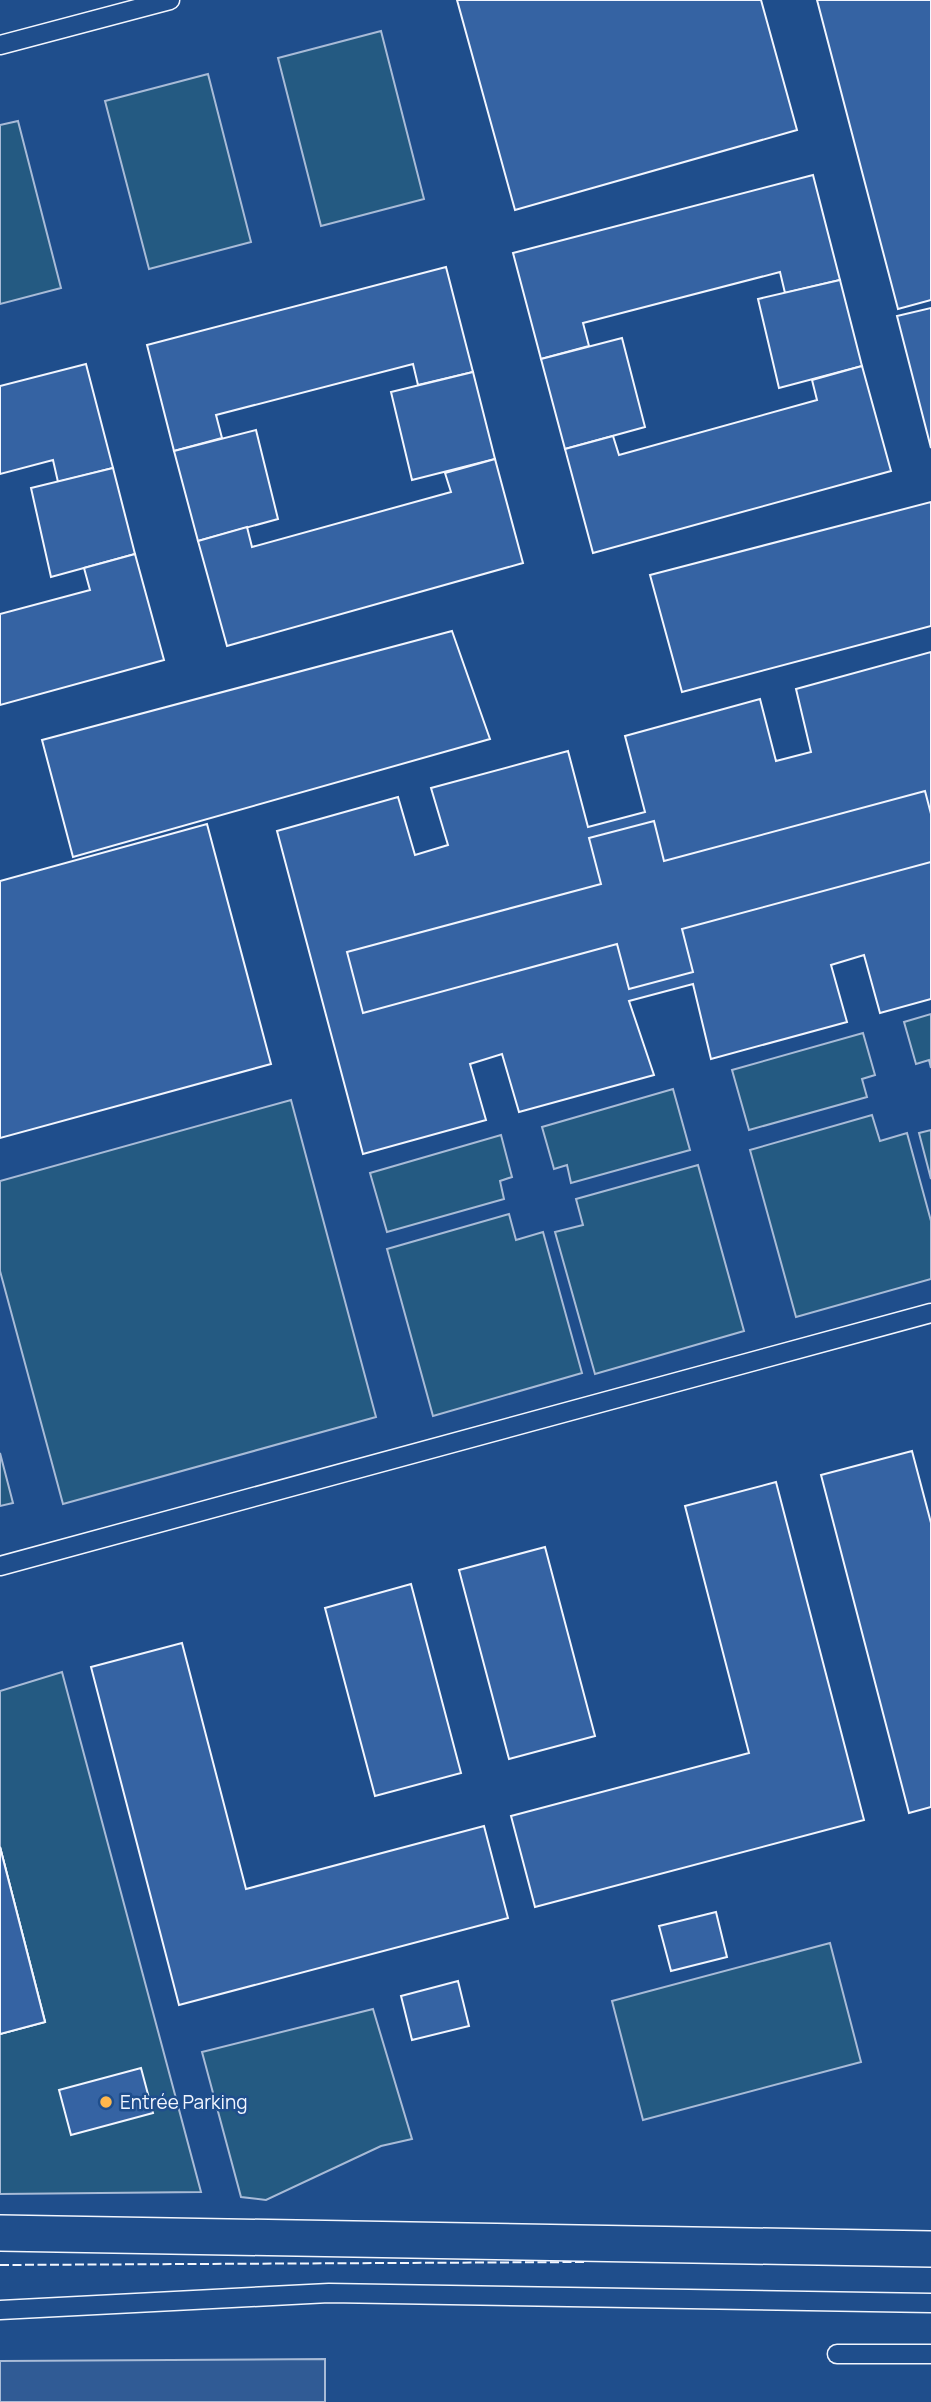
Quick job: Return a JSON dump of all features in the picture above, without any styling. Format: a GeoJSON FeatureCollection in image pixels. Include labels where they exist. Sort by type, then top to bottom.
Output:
{"type":"FeatureCollection","features":[{"type":"Feature","properties":{"kind":"street"},"geometry":{"type":"LineString","coordinates":[[0,2233],[931,2249]]}},
{"type":"Feature","properties":{"kind":"lane"},"geometry":{"type":"LineString","coordinates":[[0,45],[170,0]]}},
{"type":"Feature","properties":{"kind":"lane"},"geometry":{"type":"LineString","coordinates":[[0,1566],[931,1313]]}},
{"type":"Feature","properties":{"kind":"lane"},"geometry":{"type":"LineString","coordinates":[[0,2310],[329,2293],[931,2303]]}},
{"type":"Feature","properties":{"kind":"lane"},"geometry":{"type":"LineString","coordinates":[[837,2354],[931,2354]]}},
{"type":"Feature","properties":{"kind":"shaded area"},"geometry":{"type":"Polygon","coordinates":[[[381,31],[424,199],[321,226],[278,58],[381,31]]]}},
{"type":"Feature","properties":{"kind":"shaded area"},"geometry":{"type":"Polygon","coordinates":[[[208,74],[251,242],[149,269],[105,101],[208,74]]]}},
{"type":"Feature","properties":{"kind":"shaded area"},"geometry":{"type":"Polygon","coordinates":[[[18,121],[61,288],[0,304],[0,125],[18,121]]]}},
{"type":"Feature","properties":{"kind":"shaded area"},"geometry":{"type":"Polygon","coordinates":[[[931,1014],[931,1068],[929,1060],[916,1064],[904,1022],[931,1014]]]}},
{"type":"Feature","properties":{"kind":"shaded area"},"geometry":{"type":"Polygon","coordinates":[[[863,1033],[875,1075],[862,1079],[867,1097],[749,1130],[732,1070],[863,1033]]]}},
{"type":"Feature","properties":{"kind":"shaded area"},"geometry":{"type":"Polygon","coordinates":[[[673,1089],[690,1150],[571,1183],[567,1165],[554,1169],[542,1127],[673,1089]]]}},
{"type":"Feature","properties":{"kind":"shaded area"},"geometry":{"type":"Polygon","coordinates":[[[291,1100],[376,1417],[63,1504],[0,1271],[0,1181],[291,1100]]]}},
{"type":"Feature","properties":{"kind":"shaded area"},"geometry":{"type":"Polygon","coordinates":[[[872,1115],[880,1141],[907,1133],[931,1221],[931,1279],[796,1317],[750,1150],[872,1115]]]}},
{"type":"Feature","properties":{"kind":"shaded area"},"geometry":{"type":"Polygon","coordinates":[[[931,1130],[931,1179],[919,1133],[931,1130]]]}},
{"type":"Feature","properties":{"kind":"shaded area"},"geometry":{"type":"Polygon","coordinates":[[[501,1135],[512,1177],[500,1181],[504,1199],[387,1232],[370,1173],[501,1135]]]}},
{"type":"Feature","properties":{"kind":"shaded area"},"geometry":{"type":"Polygon","coordinates":[[[698,1165],[744,1331],[595,1374],[555,1232],[583,1225],[576,1199],[698,1165]]]}},
{"type":"Feature","properties":{"kind":"shaded area"},"geometry":{"type":"Polygon","coordinates":[[[509,1214],[516,1240],[543,1232],[582,1373],[433,1416],[387,1249],[509,1214]]]}},
{"type":"Feature","properties":{"kind":"shaded area"},"geometry":{"type":"Polygon","coordinates":[[[0,1453],[13,1503],[0,1506],[0,1453]]]}},
{"type":"Feature","properties":{"kind":"shaded area"},"geometry":{"type":"Polygon","coordinates":[[[62,1672],[201,2192],[0,2194],[0,2034],[45,2021],[0,1847],[0,1691],[62,1672]]]}},
{"type":"Feature","properties":{"kind":"shaded area"},"geometry":{"type":"Polygon","coordinates":[[[830,1943],[861,2062],[643,2120],[612,2001],[830,1943]]]}},
{"type":"Feature","properties":{"kind":"shaded area"},"geometry":{"type":"Polygon","coordinates":[[[373,2009],[412,2139],[381,2146],[266,2200],[241,2197],[202,2052],[373,2009]]]}},
{"type":"Feature","properties":{"kind":"shaded area"},"geometry":{"type":"Polygon","coordinates":[[[325,2359],[325,2402],[0,2402],[0,2361],[325,2359]]]}},
{"type":"Feature","properties":{"kind":"building"},"geometry":{"type":"Polygon","coordinates":[[[457,0],[761,0],[797,130],[515,210],[457,0]]]}},
{"type":"Feature","properties":{"kind":"building"},"geometry":{"type":"Polygon","coordinates":[[[817,0],[931,0],[931,300],[898,309],[817,0]]]}},
{"type":"Feature","properties":{"kind":"building"},"geometry":{"type":"Polygon","coordinates":[[[813,175],[840,280],[785,293],[780,272],[583,323],[589,346],[541,359],[513,253],[813,175]]]}},
{"type":"Feature","properties":{"kind":"building"},"geometry":{"type":"Polygon","coordinates":[[[446,267],[473,372],[418,385],[413,364],[216,415],[222,438],[174,451],[147,345],[446,267]]]}},
{"type":"Feature","properties":{"kind":"building"},"geometry":{"type":"Polygon","coordinates":[[[840,280],[862,366],[779,388],[758,299],[840,280]]]}},
{"type":"Feature","properties":{"kind":"building"},"geometry":{"type":"Polygon","coordinates":[[[931,308],[931,448],[897,316],[931,308]]]}},
{"type":"Feature","properties":{"kind":"building"},"geometry":{"type":"Polygon","coordinates":[[[622,338],[645,427],[565,449],[541,359],[622,338]]]}},
{"type":"Feature","properties":{"kind":"building"},"geometry":{"type":"Polygon","coordinates":[[[86,364],[113,468],[58,482],[53,460],[0,474],[0,386],[86,364]]]}},
{"type":"Feature","properties":{"kind":"building"},"geometry":{"type":"Polygon","coordinates":[[[862,366],[891,471],[593,553],[565,449],[613,436],[619,455],[817,400],[812,380],[862,366]]]}},
{"type":"Feature","properties":{"kind":"building"},"geometry":{"type":"Polygon","coordinates":[[[473,372],[495,459],[412,480],[391,392],[473,372]]]}},
{"type":"Feature","properties":{"kind":"building"},"geometry":{"type":"Polygon","coordinates":[[[256,430],[278,519],[198,541],[174,451],[256,430]]]}},
{"type":"Feature","properties":{"kind":"building"},"geometry":{"type":"Polygon","coordinates":[[[495,459],[523,563],[227,646],[198,541],[247,527],[252,547],[451,492],[445,473],[495,459]]]}},
{"type":"Feature","properties":{"kind":"building"},"geometry":{"type":"Polygon","coordinates":[[[113,468],[135,554],[51,577],[31,488],[113,468]]]}},
{"type":"Feature","properties":{"kind":"building"},"geometry":{"type":"Polygon","coordinates":[[[931,502],[931,626],[682,692],[650,575],[931,502]]]}},
{"type":"Feature","properties":{"kind":"building"},"geometry":{"type":"Polygon","coordinates":[[[135,554],[164,660],[0,705],[0,614],[90,590],[84,568],[135,554]]]}},
{"type":"Feature","properties":{"kind":"building"},"geometry":{"type":"Polygon","coordinates":[[[452,631],[490,739],[73,857],[42,740],[452,631]]]}},
{"type":"Feature","properties":{"kind":"building"},"geometry":{"type":"Polygon","coordinates":[[[931,652],[931,999],[880,1013],[864,955],[831,965],[847,1022],[711,1059],[693,984],[629,1001],[654,1075],[519,1112],[502,1054],[470,1064],[486,1120],[363,1154],[277,831],[398,797],[415,855],[448,845],[431,788],[568,751],[588,827],[645,812],[625,736],[760,699],[776,761],[811,752],[796,689],[931,652]]]}},
{"type":"Feature","properties":{"kind":"building"},"geometry":{"type":"Polygon","coordinates":[[[925,791],[931,814],[931,862],[682,929],[693,972],[629,989],[617,944],[363,1013],[347,952],[601,884],[589,838],[654,821],[664,861],[925,791]]]}},
{"type":"Feature","properties":{"kind":"building"},"geometry":{"type":"Polygon","coordinates":[[[207,824],[271,1064],[0,1138],[0,881],[207,824]]]}},
{"type":"Feature","properties":{"kind":"building"},"geometry":{"type":"Polygon","coordinates":[[[912,1451],[931,1523],[931,1807],[909,1813],[821,1475],[912,1451]]]}},
{"type":"Feature","properties":{"kind":"building"},"geometry":{"type":"Polygon","coordinates":[[[776,1482],[864,1820],[535,1907],[511,1816],[749,1753],[685,1506],[776,1482]]]}},
{"type":"Feature","properties":{"kind":"building"},"geometry":{"type":"Polygon","coordinates":[[[545,1547],[595,1736],[509,1759],[459,1570],[545,1547]]]}},
{"type":"Feature","properties":{"kind":"building"},"geometry":{"type":"Polygon","coordinates":[[[411,1584],[461,1773],[375,1796],[325,1608],[411,1584]]]}},
{"type":"Feature","properties":{"kind":"building"},"geometry":{"type":"Polygon","coordinates":[[[182,1643],[246,1889],[484,1826],[508,1918],[179,2005],[91,1667],[182,1643]]]}},
{"type":"Feature","properties":{"kind":"building"},"geometry":{"type":"Polygon","coordinates":[[[0,1847],[45,2022],[0,2034],[0,1847]]]}},
{"type":"Feature","properties":{"kind":"building"},"geometry":{"type":"Polygon","coordinates":[[[0,1847],[45,2022],[0,2034],[0,1847]]]}},
{"type":"Feature","properties":{"kind":"building"},"geometry":{"type":"Polygon","coordinates":[[[716,1912],[727,1957],[671,1971],[659,1926],[716,1912]]]}},
{"type":"Feature","properties":{"kind":"building"},"geometry":{"type":"Polygon","coordinates":[[[458,1981],[469,2026],[412,2040],[401,1996],[458,1981]]]}},
{"type":"Feature","properties":{"kind":"building","name":"Entrée Parking"},"geometry":{"type":"Polygon","coordinates":[[[141,2068],[153,2113],[71,2135],[59,2090],[141,2068]]]}},
{"type":"Feature","properties":{"kind":"fence"},"geometry":{"type":"LineString","coordinates":[[0,2265],[585,2262]]}},
{"type":"Feature","properties":{"kind":"place","name":"Entrée Parking"},"geometry":{"type":"Point","coordinates":[106,2102]}}]}
